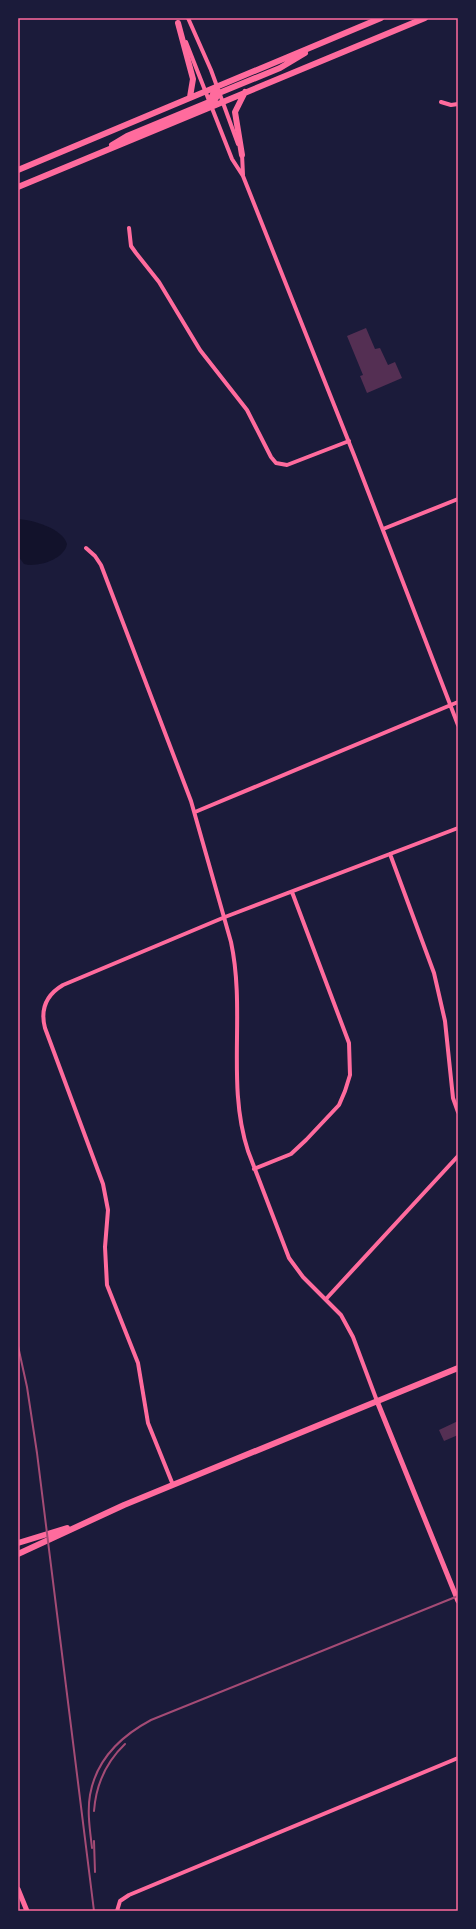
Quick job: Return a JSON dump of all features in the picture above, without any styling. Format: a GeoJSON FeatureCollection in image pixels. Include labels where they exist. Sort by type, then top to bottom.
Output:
{"type":"FeatureCollection","features":[{"type":"Feature","properties":{"kind":"main road"},"geometry":{"type":"LineString","coordinates":[[18,170],[381,18]]}},
{"type":"Feature","properties":{"kind":"main road"},"geometry":{"type":"LineString","coordinates":[[18,187],[210,104],[222,102],[425,18]]}},
{"type":"Feature","properties":{"kind":"main road"},"geometry":{"type":"LineString","coordinates":[[177,20],[193,79],[190,98]]}},
{"type":"Feature","properties":{"kind":"main road"},"geometry":{"type":"LineString","coordinates":[[210,104],[219,93],[280,68],[319,44]]}},
{"type":"Feature","properties":{"kind":"main road"},"geometry":{"type":"LineString","coordinates":[[210,104],[217,86]]}},
{"type":"Feature","properties":{"kind":"main road"},"geometry":{"type":"LineString","coordinates":[[242,155],[234,112],[245,92]]}},
{"type":"Feature","properties":{"kind":"main road"},"geometry":{"type":"LineString","coordinates":[[18,1554],[76,1526],[458,1368]]}},
{"type":"Feature","properties":{"kind":"main road"},"geometry":{"type":"LineString","coordinates":[[18,1543],[47,1533],[76,1526]]}},
{"type":"Feature","properties":{"kind":"street"},"geometry":{"type":"LineString","coordinates":[[188,18],[217,86],[242,155],[242,176]]}},
{"type":"Feature","properties":{"kind":"street"},"geometry":{"type":"LineString","coordinates":[[177,20],[206,90],[232,159],[242,176],[348,441],[458,725]]}},
{"type":"Feature","properties":{"kind":"street"},"geometry":{"type":"LineString","coordinates":[[441,102],[450,105],[458,104]]}},
{"type":"Feature","properties":{"kind":"street"},"geometry":{"type":"LineString","coordinates":[[129,228],[131,246],[159,282],[200,350],[247,410],[273,461],[283,466],[288,465],[348,441]]}},
{"type":"Feature","properties":{"kind":"street"},"geometry":{"type":"LineString","coordinates":[[382,529],[458,499]]}},
{"type":"Feature","properties":{"kind":"street"},"geometry":{"type":"LineString","coordinates":[[86,548],[95,556],[101,565],[195,812],[224,917],[234,955],[237,981],[238,1115],[242,1134],[254,1169],[289,1258],[303,1278],[326,1299],[340,1315],[353,1337],[377,1401],[458,1601]]}},
{"type":"Feature","properties":{"kind":"street"},"geometry":{"type":"LineString","coordinates":[[195,812],[458,702]]}},
{"type":"Feature","properties":{"kind":"street"},"geometry":{"type":"LineString","coordinates":[[173,1485],[148,1423],[138,1363],[107,1285],[105,1254],[108,1219],[106,1199],[89,1144],[45,1028],[43,1015],[45,1002],[52,992],[63,985],[224,917],[458,828]]}},
{"type":"Feature","properties":{"kind":"street"},"geometry":{"type":"LineString","coordinates":[[390,854],[434,973],[445,1022],[453,1098],[458,1112]]}},
{"type":"Feature","properties":{"kind":"street"},"geometry":{"type":"LineString","coordinates":[[254,1169],[286,1156],[306,1140],[338,1105],[346,1090],[350,1075],[349,1043],[292,892]]}},
{"type":"Feature","properties":{"kind":"street"},"geometry":{"type":"LineString","coordinates":[[326,1299],[458,1156]]}},
{"type":"Feature","properties":{"kind":"street"},"geometry":{"type":"LineString","coordinates":[[117,1911],[120,1901],[130,1895],[458,1758]]}},
{"type":"Feature","properties":{"kind":"street"},"geometry":{"type":"LineString","coordinates":[[18,1889],[27,1911]]}},
{"type":"Feature","properties":{"kind":"shaded area"},"geometry":{"type":"Polygon","coordinates":[[[18,519],[39,523],[53,529],[64,538],[67,544],[65,549],[56,558],[50,561],[36,565],[24,564],[18,556],[18,519]]]}},
{"type":"Feature","properties":{"kind":"building"},"geometry":{"type":"Polygon","coordinates":[[[366,328],[375,349],[380,348],[388,365],[395,362],[402,378],[367,393],[360,376],[363,375],[347,336],[366,328]]]}},
{"type":"Feature","properties":{"kind":"building"},"geometry":{"type":"Polygon","coordinates":[[[458,1421],[458,1435],[444,1441],[439,1430],[458,1421]]]}},
{"type":"Feature","properties":{"kind":"railway"},"geometry":{"type":"LineString","coordinates":[[18,1346],[27,1387],[37,1453],[94,1911]]}},
{"type":"Feature","properties":{"kind":"railway"},"geometry":{"type":"LineString","coordinates":[[92,1848],[89,1808],[93,1782],[104,1760],[112,1750],[140,1726],[151,1720],[458,1596]]}},
{"type":"Feature","properties":{"kind":"railway"},"geometry":{"type":"LineString","coordinates":[[94,1811],[97,1792],[103,1774],[112,1758],[125,1744]]}},
{"type":"Feature","properties":{"kind":"railway"},"geometry":{"type":"LineString","coordinates":[[94,1841],[95,1872]]}}]}
